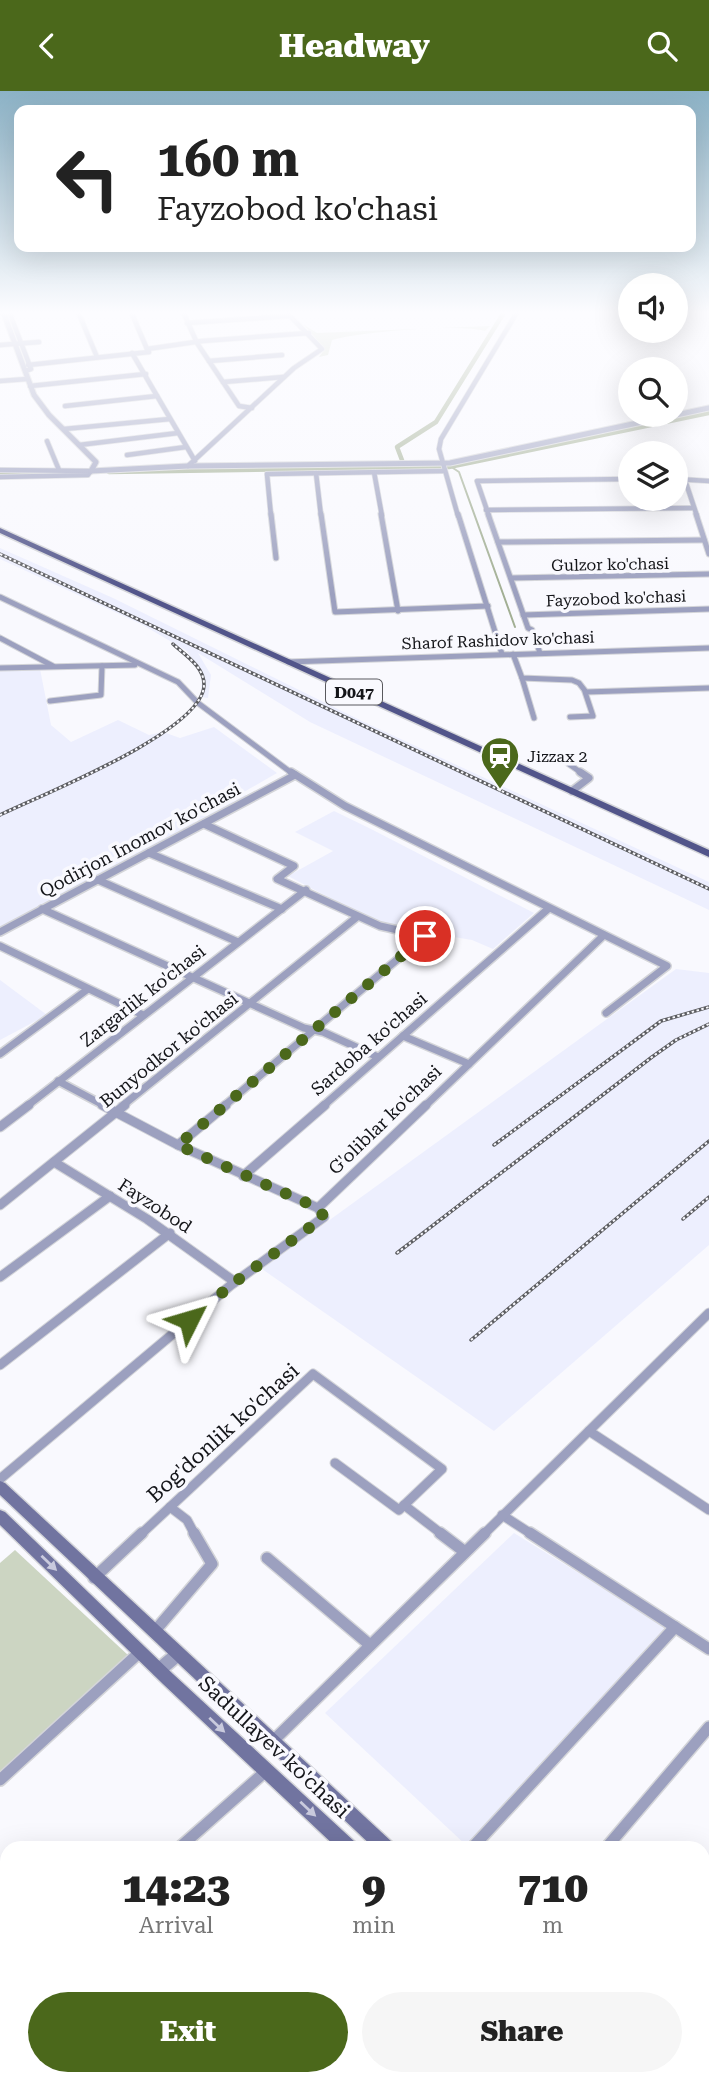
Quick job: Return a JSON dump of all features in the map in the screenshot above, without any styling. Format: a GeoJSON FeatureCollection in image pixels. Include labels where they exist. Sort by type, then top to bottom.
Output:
{"type":"FeatureCollection","features":[{"type":"Feature","properties":{"kind":"main road","name":"D047"},"geometry":{"type":"LineString","coordinates":[[0,530],[709,854]]}},
{"type":"Feature","properties":{"kind":"main road","name":"Sadullayev ko'chasi"},"geometry":{"type":"LineString","coordinates":[[0,1487],[94,1578],[378,1841]]}},
{"type":"Feature","properties":{"kind":"main road","name":"Sadullayev ko'chasi"},"geometry":{"type":"LineString","coordinates":[[0,1515],[339,1841]]}},
{"type":"Feature","properties":{"kind":"street"},"geometry":{"type":"LineString","coordinates":[[45,407],[96,462],[90,473]]}},
{"type":"Feature","properties":{"kind":"street"},"geometry":{"type":"LineString","coordinates":[[164,407],[195,461]]}},
{"type":"Feature","properties":{"kind":"street"},"geometry":{"type":"LineString","coordinates":[[246,407],[252,408]]}},
{"type":"Feature","properties":{"kind":"street"},"geometry":{"type":"LineString","coordinates":[[460,407],[441,439],[439,449],[502,654]]}},
{"type":"Feature","properties":{"kind":"street"},"geometry":{"type":"LineString","coordinates":[[188,466],[252,408]]}},
{"type":"Feature","properties":{"kind":"street"},"geometry":{"type":"LineString","coordinates":[[688,412],[709,408]]}},
{"type":"Feature","properties":{"kind":"street"},"geometry":{"type":"LineString","coordinates":[[64,429],[170,419]]}},
{"type":"Feature","properties":{"kind":"street"},"geometry":{"type":"LineString","coordinates":[[0,477],[188,466],[443,463],[618,427]]}},
{"type":"Feature","properties":{"kind":"street"},"geometry":{"type":"LineString","coordinates":[[79,445],[178,433]]}},
{"type":"Feature","properties":{"kind":"street"},"geometry":{"type":"LineString","coordinates":[[47,441],[60,470]]}},
{"type":"Feature","properties":{"kind":"street"},"geometry":{"type":"LineString","coordinates":[[127,455],[186,447]]}},
{"type":"Feature","properties":{"kind":"street"},"geometry":{"type":"LineString","coordinates":[[0,470],[90,473]]}},
{"type":"Feature","properties":{"kind":"street"},"geometry":{"type":"LineString","coordinates":[[276,558],[271,499],[265,478],[267,474],[444,471]]}},
{"type":"Feature","properties":{"kind":"street"},"geometry":{"type":"LineString","coordinates":[[374,472],[398,611]]}},
{"type":"Feature","properties":{"kind":"street"},"geometry":{"type":"LineString","coordinates":[[316,473],[329,585],[335,612],[488,606]]}},
{"type":"Feature","properties":{"kind":"street"},"geometry":{"type":"LineString","coordinates":[[540,653],[523,615],[477,481],[618,479]]}},
{"type":"Feature","properties":{"kind":"street"},"geometry":{"type":"LineString","coordinates":[[688,480],[709,481]]}},
{"type":"Feature","properties":{"kind":"street"},"geometry":{"type":"LineString","coordinates":[[688,489],[709,554]]}},
{"type":"Feature","properties":{"kind":"street"},"geometry":{"type":"LineString","coordinates":[[486,510],[694,508]]}},
{"type":"Feature","properties":{"kind":"street"},"geometry":{"type":"LineString","coordinates":[[498,542],[704,540]]}},
{"type":"Feature","properties":{"kind":"street","name":"Gulzor ko'chasi"},"geometry":{"type":"LineString","coordinates":[[511,578],[709,574]]}},
{"type":"Feature","properties":{"kind":"street"},"geometry":{"type":"LineString","coordinates":[[0,597],[178,682],[198,703],[295,775],[345,806],[667,966],[606,1013]]}},
{"type":"Feature","properties":{"kind":"street","name":"Fayzobod ko'chasi"},"geometry":{"type":"LineString","coordinates":[[523,615],[709,609]]}},
{"type":"Feature","properties":{"kind":"street"},"geometry":{"type":"LineString","coordinates":[[0,638],[54,666]]}},
{"type":"Feature","properties":{"kind":"street","name":"Sharof Rashidov ko'chasi"},"geometry":{"type":"LineString","coordinates":[[288,662],[709,648]]}},
{"type":"Feature","properties":{"kind":"street"},"geometry":{"type":"LineString","coordinates":[[513,654],[534,718]]}},
{"type":"Feature","properties":{"kind":"street"},"geometry":{"type":"LineString","coordinates":[[0,668],[138,665]]}},
{"type":"Feature","properties":{"kind":"street"},"geometry":{"type":"LineString","coordinates":[[50,701],[101,695],[102,666]]}},
{"type":"Feature","properties":{"kind":"street"},"geometry":{"type":"LineString","coordinates":[[522,678],[572,680],[579,683],[593,716],[570,717]]}},
{"type":"Feature","properties":{"kind":"street"},"geometry":{"type":"LineString","coordinates":[[585,692],[709,688]]}},
{"type":"Feature","properties":{"kind":"street"},"geometry":{"type":"LineString","coordinates":[[556,755],[589,778],[572,791]]}},
{"type":"Feature","properties":{"kind":"street","name":"Qodirjon Inomov ko'chasi"},"geometry":{"type":"LineString","coordinates":[[0,932],[295,775]]}},
{"type":"Feature","properties":{"kind":"street"},"geometry":{"type":"LineString","coordinates":[[178,1145],[425,936],[380,926],[277,879],[293,866],[204,824]]}},
{"type":"Feature","properties":{"kind":"street"},"geometry":{"type":"LineString","coordinates":[[149,853],[282,909]]}},
{"type":"Feature","properties":{"kind":"street"},"geometry":{"type":"LineString","coordinates":[[98,880],[238,942]]}},
{"type":"Feature","properties":{"kind":"street","name":"Zargarlik ko'chasi"},"geometry":{"type":"LineString","coordinates":[[0,1127],[306,890]]}},
{"type":"Feature","properties":{"kind":"street","name":"Sardoba ko'chasi"},"geometry":{"type":"LineString","coordinates":[[243,1176],[548,908]]}},
{"type":"Feature","properties":{"kind":"street"},"geometry":{"type":"LineString","coordinates":[[42,909],[250,1005],[313,1031],[323,1032],[379,1058]]}},
{"type":"Feature","properties":{"kind":"street","name":"Bunyodkor ko'chasi"},"geometry":{"type":"LineString","coordinates":[[0,1205],[357,917]]}},
{"type":"Feature","properties":{"kind":"street","name":"G'oliblar ko'chasi"},"geometry":{"type":"LineString","coordinates":[[0,1479],[235,1282],[324,1217],[318,1208],[603,936]]}},
{"type":"Feature","properties":{"kind":"street"},"geometry":{"type":"LineString","coordinates":[[0,946],[144,1015]]}},
{"type":"Feature","properties":{"kind":"street"},"geometry":{"type":"LineString","coordinates":[[0,1054],[88,989]]}},
{"type":"Feature","properties":{"kind":"street"},"geometry":{"type":"LineString","coordinates":[[403,1036],[468,1064]]}},
{"type":"Feature","properties":{"kind":"street"},"geometry":{"type":"LineString","coordinates":[[58,1081],[178,1145],[318,1208]]}},
{"type":"Feature","properties":{"kind":"street","name":"Fayzobod"},"geometry":{"type":"LineString","coordinates":[[54,1162],[170,1233],[235,1282]]}},
{"type":"Feature","properties":{"kind":"street"},"geometry":{"type":"LineString","coordinates":[[0,1277],[110,1196]]}},
{"type":"Feature","properties":{"kind":"street"},"geometry":{"type":"LineString","coordinates":[[0,1365],[170,1233]]}},
{"type":"Feature","properties":{"kind":"street"},"geometry":{"type":"LineString","coordinates":[[272,1742],[709,1313]]}},
{"type":"Feature","properties":{"kind":"street","name":"Bog'donlik ko'chasi"},"geometry":{"type":"LineString","coordinates":[[94,1578],[313,1374],[442,1469],[404,1505]]}},
{"type":"Feature","properties":{"kind":"street"},"geometry":{"type":"LineString","coordinates":[[589,1431],[709,1510]]}},
{"type":"Feature","properties":{"kind":"street"},"geometry":{"type":"LineString","coordinates":[[335,1463],[399,1510],[404,1505],[465,1552]]}},
{"type":"Feature","properties":{"kind":"street"},"geometry":{"type":"LineString","coordinates":[[154,1632],[212,1564],[187,1520],[170,1507]]}},
{"type":"Feature","properties":{"kind":"street"},"geometry":{"type":"LineString","coordinates":[[502,1515],[709,1649]]}},
{"type":"Feature","properties":{"kind":"street"},"geometry":{"type":"LineString","coordinates":[[267,1558],[370,1645]]}},
{"type":"Feature","properties":{"kind":"street"},"geometry":{"type":"LineString","coordinates":[[478,1841],[675,1627]]}},
{"type":"Feature","properties":{"kind":"street"},"geometry":{"type":"LineString","coordinates":[[0,1780],[140,1652]]}},
{"type":"Feature","properties":{"kind":"street"},"geometry":{"type":"LineString","coordinates":[[164,1674],[178,1654]]}},
{"type":"Feature","properties":{"kind":"street"},"geometry":{"type":"LineString","coordinates":[[612,1841],[709,1727]]}},
{"type":"Feature","properties":{"kind":"street"},"geometry":{"type":"LineString","coordinates":[[187,1841],[266,1771]]}},
{"type":"Feature","properties":{"kind":"shaded area"},"geometry":{"type":"Polygon","coordinates":[[[0,548],[113,598],[364,722],[709,882],[709,910],[310,722],[198,653],[211,675],[208,698],[201,697],[202,674],[187,651],[141,624],[0,559],[0,548]]]}},
{"type":"Feature","properties":{"kind":"shaded area"},"geometry":{"type":"Polygon","coordinates":[[[40,669],[51,725],[71,742],[118,720],[149,735],[163,732],[180,738],[214,727],[277,773],[242,793],[248,796],[0,927],[0,670],[40,669]]]}},
{"type":"Feature","properties":{"kind":"shaded area"},"geometry":{"type":"Polygon","coordinates":[[[334,811],[534,913],[493,949],[472,940],[381,925],[288,876],[333,851],[295,832],[334,811]]]}},
{"type":"Feature","properties":{"kind":"shaded area"},"geometry":{"type":"Polygon","coordinates":[[[676,969],[709,973],[709,1245],[494,1431],[262,1269],[676,969]]]}},
{"type":"Feature","properties":{"kind":"shaded area"},"geometry":{"type":"Polygon","coordinates":[[[0,980],[47,1015],[0,1040],[0,980]]]}},
{"type":"Feature","properties":{"kind":"shaded area"},"geometry":{"type":"Polygon","coordinates":[[[514,1533],[669,1629],[472,1841],[462,1841],[325,1713],[514,1533]]]}},
{"type":"Feature","properties":{"kind":"green space"},"geometry":{"type":"Polygon","coordinates":[[[15,1550],[129,1656],[0,1772],[0,1563],[15,1550]]]}},
{"type":"Feature","properties":{"kind":"waterway"},"geometry":{"type":"LineString","coordinates":[[405,468],[397,447],[436,422],[445,407]]}},
{"type":"Feature","properties":{"kind":"waterway"},"geometry":{"type":"LineString","coordinates":[[405,468],[449,467],[709,413]]}},
{"type":"Feature","properties":{"kind":"waterway"},"geometry":{"type":"LineString","coordinates":[[450,466],[459,472],[515,627]]}},
{"type":"Feature","properties":{"kind":"waterway"},"geometry":{"type":"LineString","coordinates":[[109,472],[405,468]]}},
{"type":"Feature","properties":{"kind":"waterway"},"geometry":{"type":"LineString","coordinates":[[0,474],[64,473]]}},
{"type":"Feature","properties":{"kind":"railway"},"geometry":{"type":"LineString","coordinates":[[0,554],[709,889]]}},
{"type":"Feature","properties":{"kind":"railway"},"geometry":{"type":"LineString","coordinates":[[0,815],[82,778],[149,742],[177,723],[196,704],[204,686],[201,673],[193,662],[173,644]]}},
{"type":"Feature","properties":{"kind":"railway"},"geometry":{"type":"LineString","coordinates":[[494,1145],[661,1021],[709,1007]]}},
{"type":"Feature","properties":{"kind":"railway"},"geometry":{"type":"LineString","coordinates":[[397,1253],[652,1057],[676,1040],[709,1024]]}},
{"type":"Feature","properties":{"kind":"railway"},"geometry":{"type":"LineString","coordinates":[[471,1340],[709,1141]]}},
{"type":"Feature","properties":{"kind":"railway"},"geometry":{"type":"LineString","coordinates":[[683,1219],[709,1197]]}},
{"type":"Feature","properties":{"kind":"place","name":"Jizzax 2"},"geometry":{"type":"Point","coordinates":[500,790]}},
{"type":"Feature","properties":{"kind":"route"},"geometry":{"type":"LineString","coordinates":[[189,1320],[235,1282],[324,1217],[318,1208],[178,1145],[425,936]]}}]}
